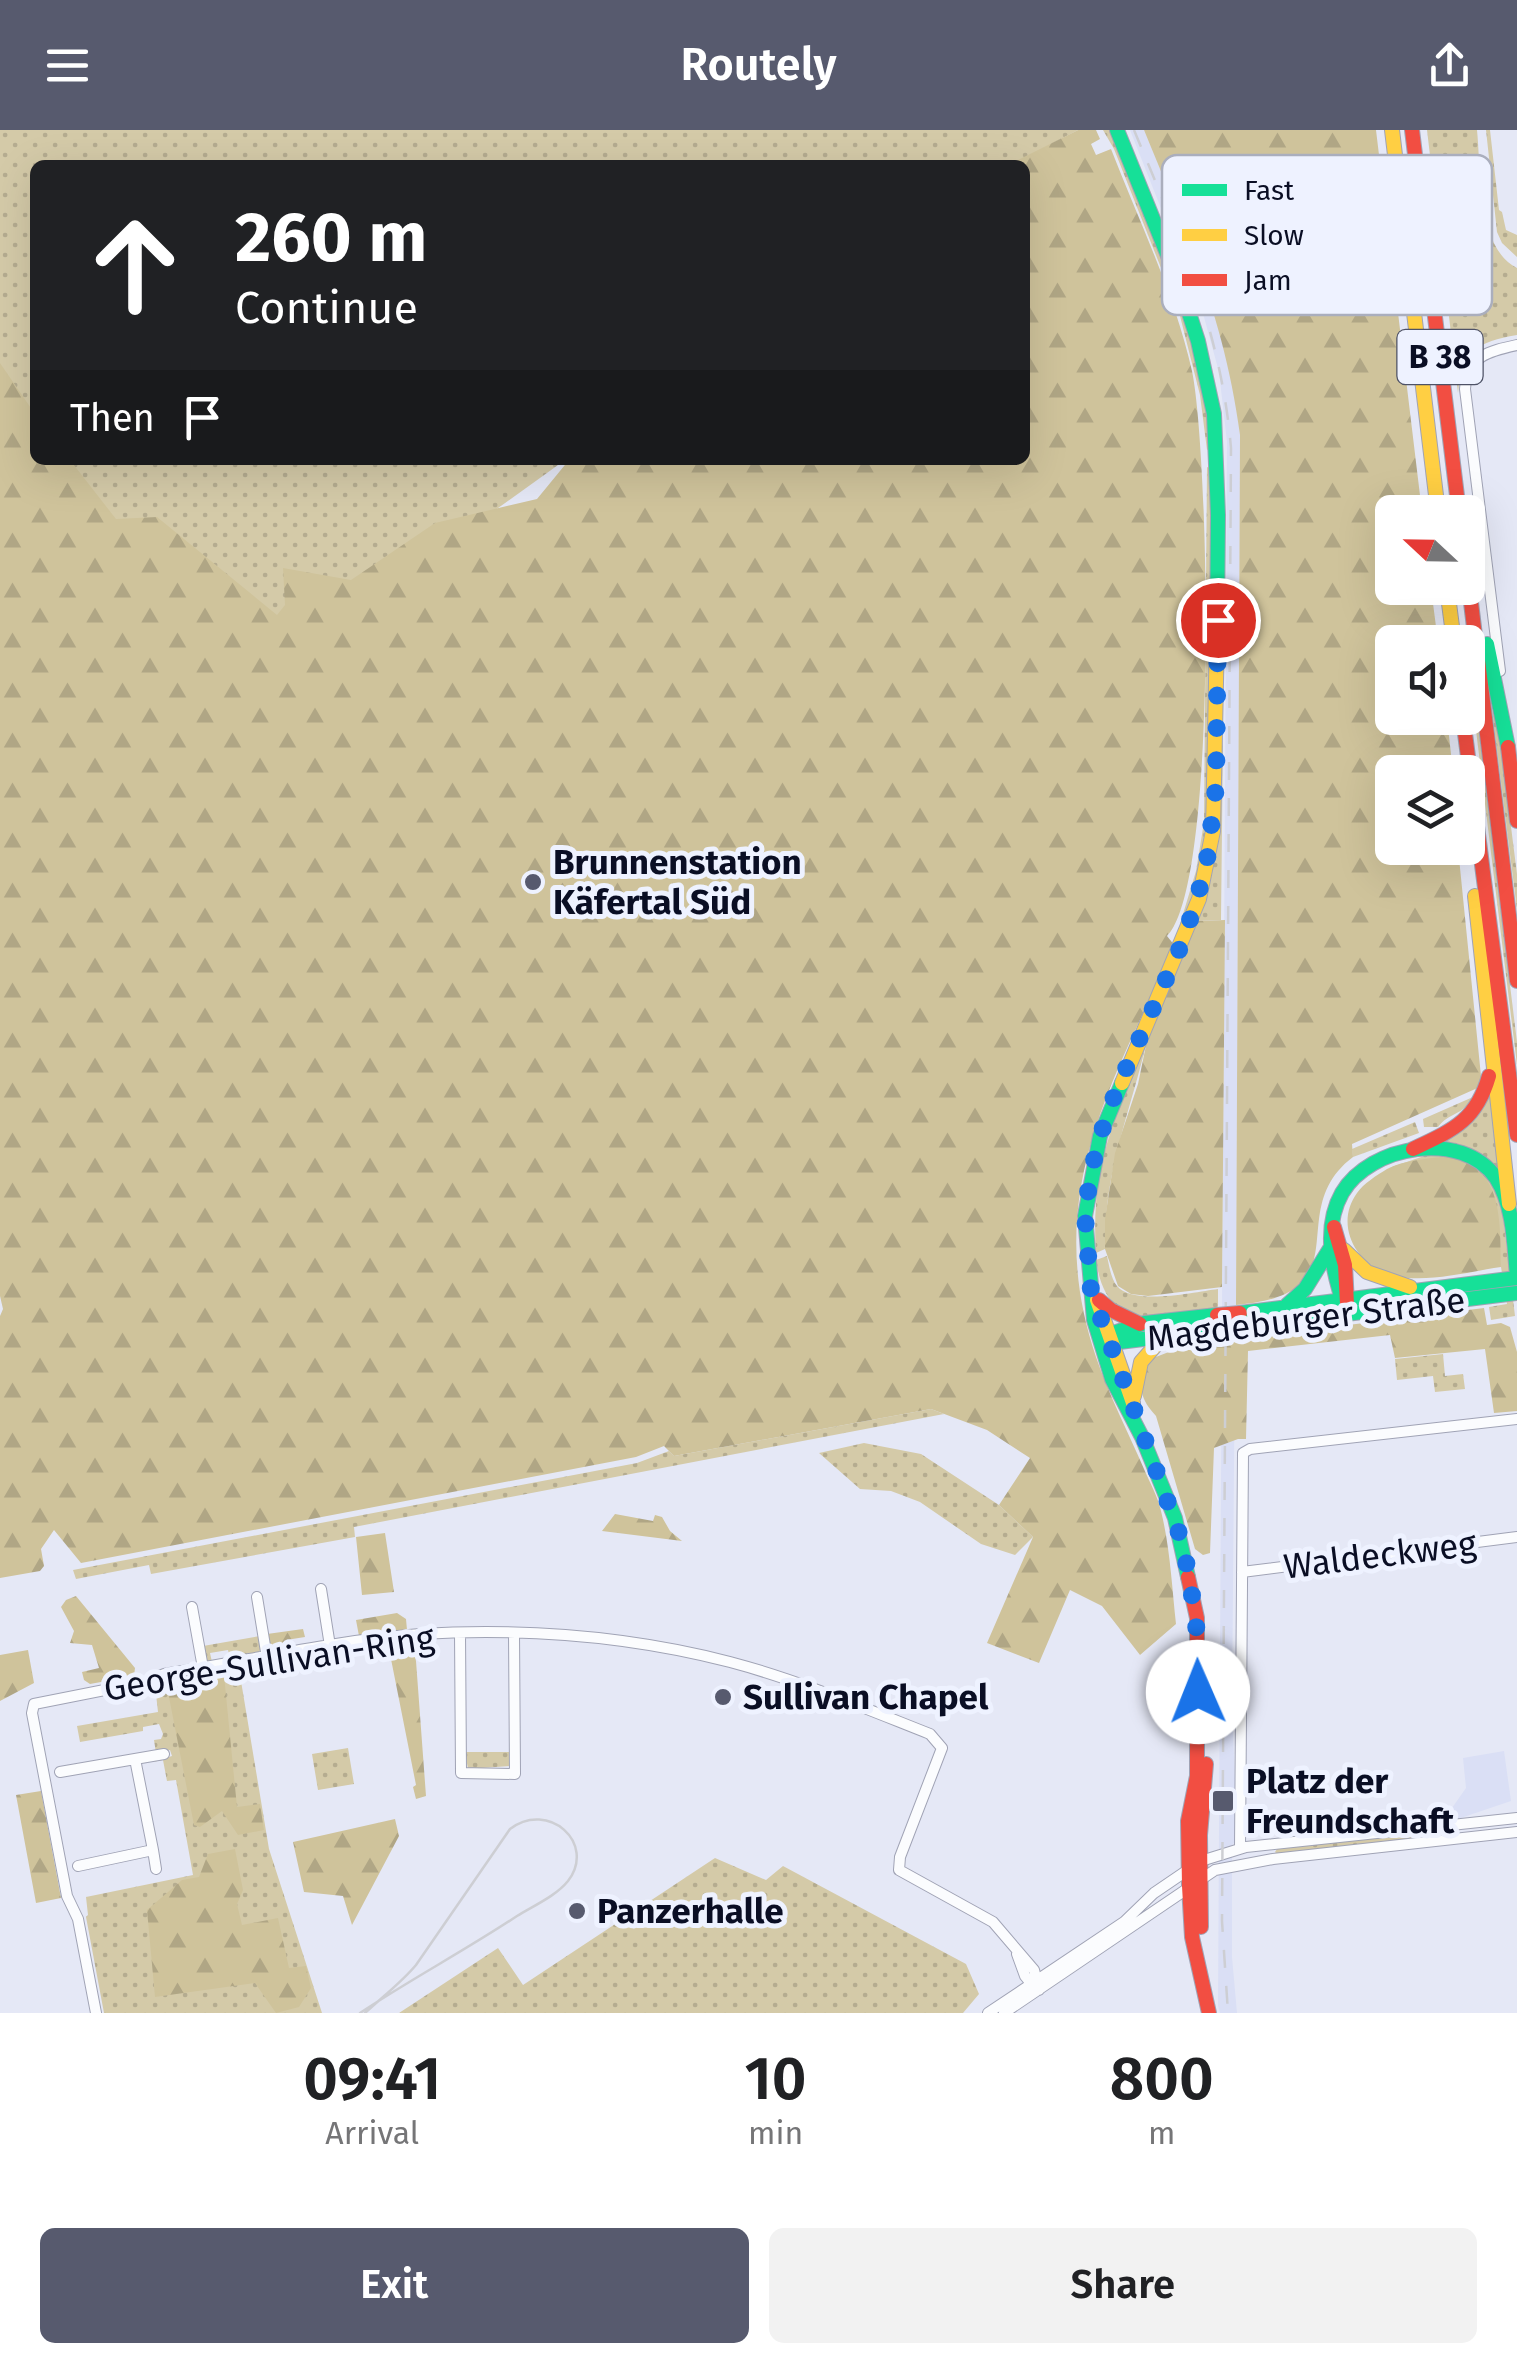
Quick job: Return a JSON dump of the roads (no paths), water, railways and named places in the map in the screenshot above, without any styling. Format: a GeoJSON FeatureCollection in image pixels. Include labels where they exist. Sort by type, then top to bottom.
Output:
{"type":"FeatureCollection","features":[{"type":"Feature","properties":{"kind":"main road"},"geometry":{"type":"LineString","coordinates":[[1117,130],[1162,241]]}},
{"type":"Feature","properties":{"kind":"main road","name":"B 38"},"geometry":{"type":"LineString","coordinates":[[1392,130],[1395,155]]}},
{"type":"Feature","properties":{"kind":"main road","name":"B 38"},"geometry":{"type":"LineString","coordinates":[[1412,130],[1415,155]]}},
{"type":"Feature","properties":{"kind":"main road"},"geometry":{"type":"LineString","coordinates":[[1190,315],[1214,414],[1218,515],[1216,787],[1212,830],[1198,899],[1100,1136],[1085,1216],[1088,1261],[1106,1338],[1183,1544],[1206,1659],[1206,1786],[1195,1873],[1198,1958],[1209,2013]]}},
{"type":"Feature","properties":{"kind":"main road","name":"B 38"},"geometry":{"type":"LineString","coordinates":[[1414,315],[1436,495]]}},
{"type":"Feature","properties":{"kind":"main road","name":"B 38"},"geometry":{"type":"LineString","coordinates":[[1434,315],[1457,495]]}},
{"type":"Feature","properties":{"kind":"main road"},"geometry":{"type":"LineString","coordinates":[[1471,605],[1517,981]]}},
{"type":"Feature","properties":{"kind":"main road"},"geometry":{"type":"LineString","coordinates":[[1475,605],[1484,626],[1508,746],[1517,822]]}},
{"type":"Feature","properties":{"kind":"main road"},"geometry":{"type":"LineString","coordinates":[[1476,865],[1474,883],[1509,1204],[1511,1284]]}},
{"type":"Feature","properties":{"kind":"main road"},"geometry":{"type":"LineString","coordinates":[[1481,865],[1517,1135]]}},
{"type":"Feature","properties":{"kind":"main road"},"geometry":{"type":"LineString","coordinates":[[1345,1304],[1334,1225],[1342,1194],[1354,1177],[1372,1164],[1458,1127],[1477,1111],[1493,1060]]}},
{"type":"Feature","properties":{"kind":"main road"},"geometry":{"type":"LineString","coordinates":[[1413,1149],[1450,1149],[1480,1160],[1492,1172],[1509,1204]]}},
{"type":"Feature","properties":{"kind":"main road"},"geometry":{"type":"LineString","coordinates":[[1337,1248],[1380,1279],[1421,1290]]}},
{"type":"Feature","properties":{"kind":"main road"},"geometry":{"type":"LineString","coordinates":[[1285,1307],[1306,1290],[1337,1248]]}},
{"type":"Feature","properties":{"kind":"main road","name":"Magdeburger Straße"},"geometry":{"type":"LineString","coordinates":[[1106,1338],[1141,1325],[1217,1323],[1421,1290],[1511,1284]]}},
{"type":"Feature","properties":{"kind":"main road","name":"Magdeburger Straße"},"geometry":{"type":"LineString","coordinates":[[1240,1320],[1285,1307],[1345,1304],[1511,1284]]}},
{"type":"Feature","properties":{"kind":"main road"},"geometry":{"type":"LineString","coordinates":[[1094,1294],[1111,1310],[1141,1325]]}},
{"type":"Feature","properties":{"kind":"main road","name":"Magdeburger Straße"},"geometry":{"type":"LineString","coordinates":[[1106,1338],[1162,1337],[1217,1323]]}},
{"type":"Feature","properties":{"kind":"main road"},"geometry":{"type":"LineString","coordinates":[[1134,1407],[1141,1362],[1162,1337]]}},
{"type":"Feature","properties":{"kind":"main road"},"geometry":{"type":"LineString","coordinates":[[1106,1338],[1112,1379],[1142,1437]]}},
{"type":"Feature","properties":{"kind":"street"},"geometry":{"type":"LineString","coordinates":[[1508,746],[1465,389],[1474,361],[1488,352],[1517,345]]}},
{"type":"Feature","properties":{"kind":"street"},"geometry":{"type":"LineString","coordinates":[[1240,1849],[1243,1453],[1250,1449],[1517,1419]]}},
{"type":"Feature","properties":{"kind":"street","name":"Waldeckweg"},"geometry":{"type":"LineString","coordinates":[[1242,1572],[1517,1537]]}},
{"type":"Feature","properties":{"kind":"street"},"geometry":{"type":"LineString","coordinates":[[321,1589],[330,1646]]}},
{"type":"Feature","properties":{"kind":"street"},"geometry":{"type":"LineString","coordinates":[[257,1597],[267,1658]]}},
{"type":"Feature","properties":{"kind":"street"},"geometry":{"type":"LineString","coordinates":[[192,1606],[203,1668]]}},
{"type":"Feature","properties":{"kind":"street"},"geometry":{"type":"LineString","coordinates":[[460,1633],[461,1773],[515,1774],[514,1633]]}},
{"type":"Feature","properties":{"kind":"street","name":"George-Sullivan-Ring"},"geometry":{"type":"LineString","coordinates":[[96,2013],[78,1919],[67,1896],[32,1713],[34,1704],[330,1646],[460,1633],[567,1634],[708,1657],[800,1684],[930,1734],[942,1748],[900,1857],[899,1870],[993,1922],[1016,1954],[1034,1970],[1036,1985]]}},
{"type":"Feature","properties":{"kind":"street"},"geometry":{"type":"LineString","coordinates":[[60,1772],[164,1754]]}},
{"type":"Feature","properties":{"kind":"street"},"geometry":{"type":"LineString","coordinates":[[135,1759],[134,1787],[148,1827],[156,1868]]}},
{"type":"Feature","properties":{"kind":"street"},"geometry":{"type":"LineString","coordinates":[[1004,2013],[1124,1922],[1154,1893],[1240,1849],[1517,1818]]}},
{"type":"Feature","properties":{"kind":"street"},"geometry":{"type":"LineString","coordinates":[[136,1830],[148,1827]]}},
{"type":"Feature","properties":{"kind":"street"},"geometry":{"type":"LineString","coordinates":[[988,2013],[1146,1916],[1195,1873],[1246,1863],[1514,1833]]}},
{"type":"Feature","properties":{"kind":"street"},"geometry":{"type":"LineString","coordinates":[[78,1866],[153,1850]]}},
{"type":"Feature","properties":{"kind":"tram line"},"geometry":{"type":"LineString","coordinates":[[360,2013],[379,2000],[399,1988],[544,1900],[563,1886],[575,1867],[577,1853],[564,1830],[539,1820],[525,1821],[510,1829],[416,1965],[398,1984],[391,1990],[378,2001],[371,2007],[365,2013]]}},
{"type":"Feature","properties":{"kind":"railway"},"geometry":{"type":"LineString","coordinates":[[1134,130],[1162,198]]}},
{"type":"Feature","properties":{"kind":"railway"},"geometry":{"type":"LineString","coordinates":[[1205,315],[1218,363],[1231,448],[1222,1921],[1228,2013]]}},
{"type":"Feature","properties":{"kind":"place","name":"Brunnenstation Käfertal Süd"},"geometry":{"type":"Point","coordinates":[533,882]}},
{"type":"Feature","properties":{"kind":"place","name":"Sullivan Chapel"},"geometry":{"type":"Point","coordinates":[723,1697]}},
{"type":"Feature","properties":{"kind":"place","name":"Platz der Freundschaft"},"geometry":{"type":"Point","coordinates":[1223,1801]}},
{"type":"Feature","properties":{"kind":"place","name":"Panzerhalle"},"geometry":{"type":"Point","coordinates":[577,1911]}}]}
